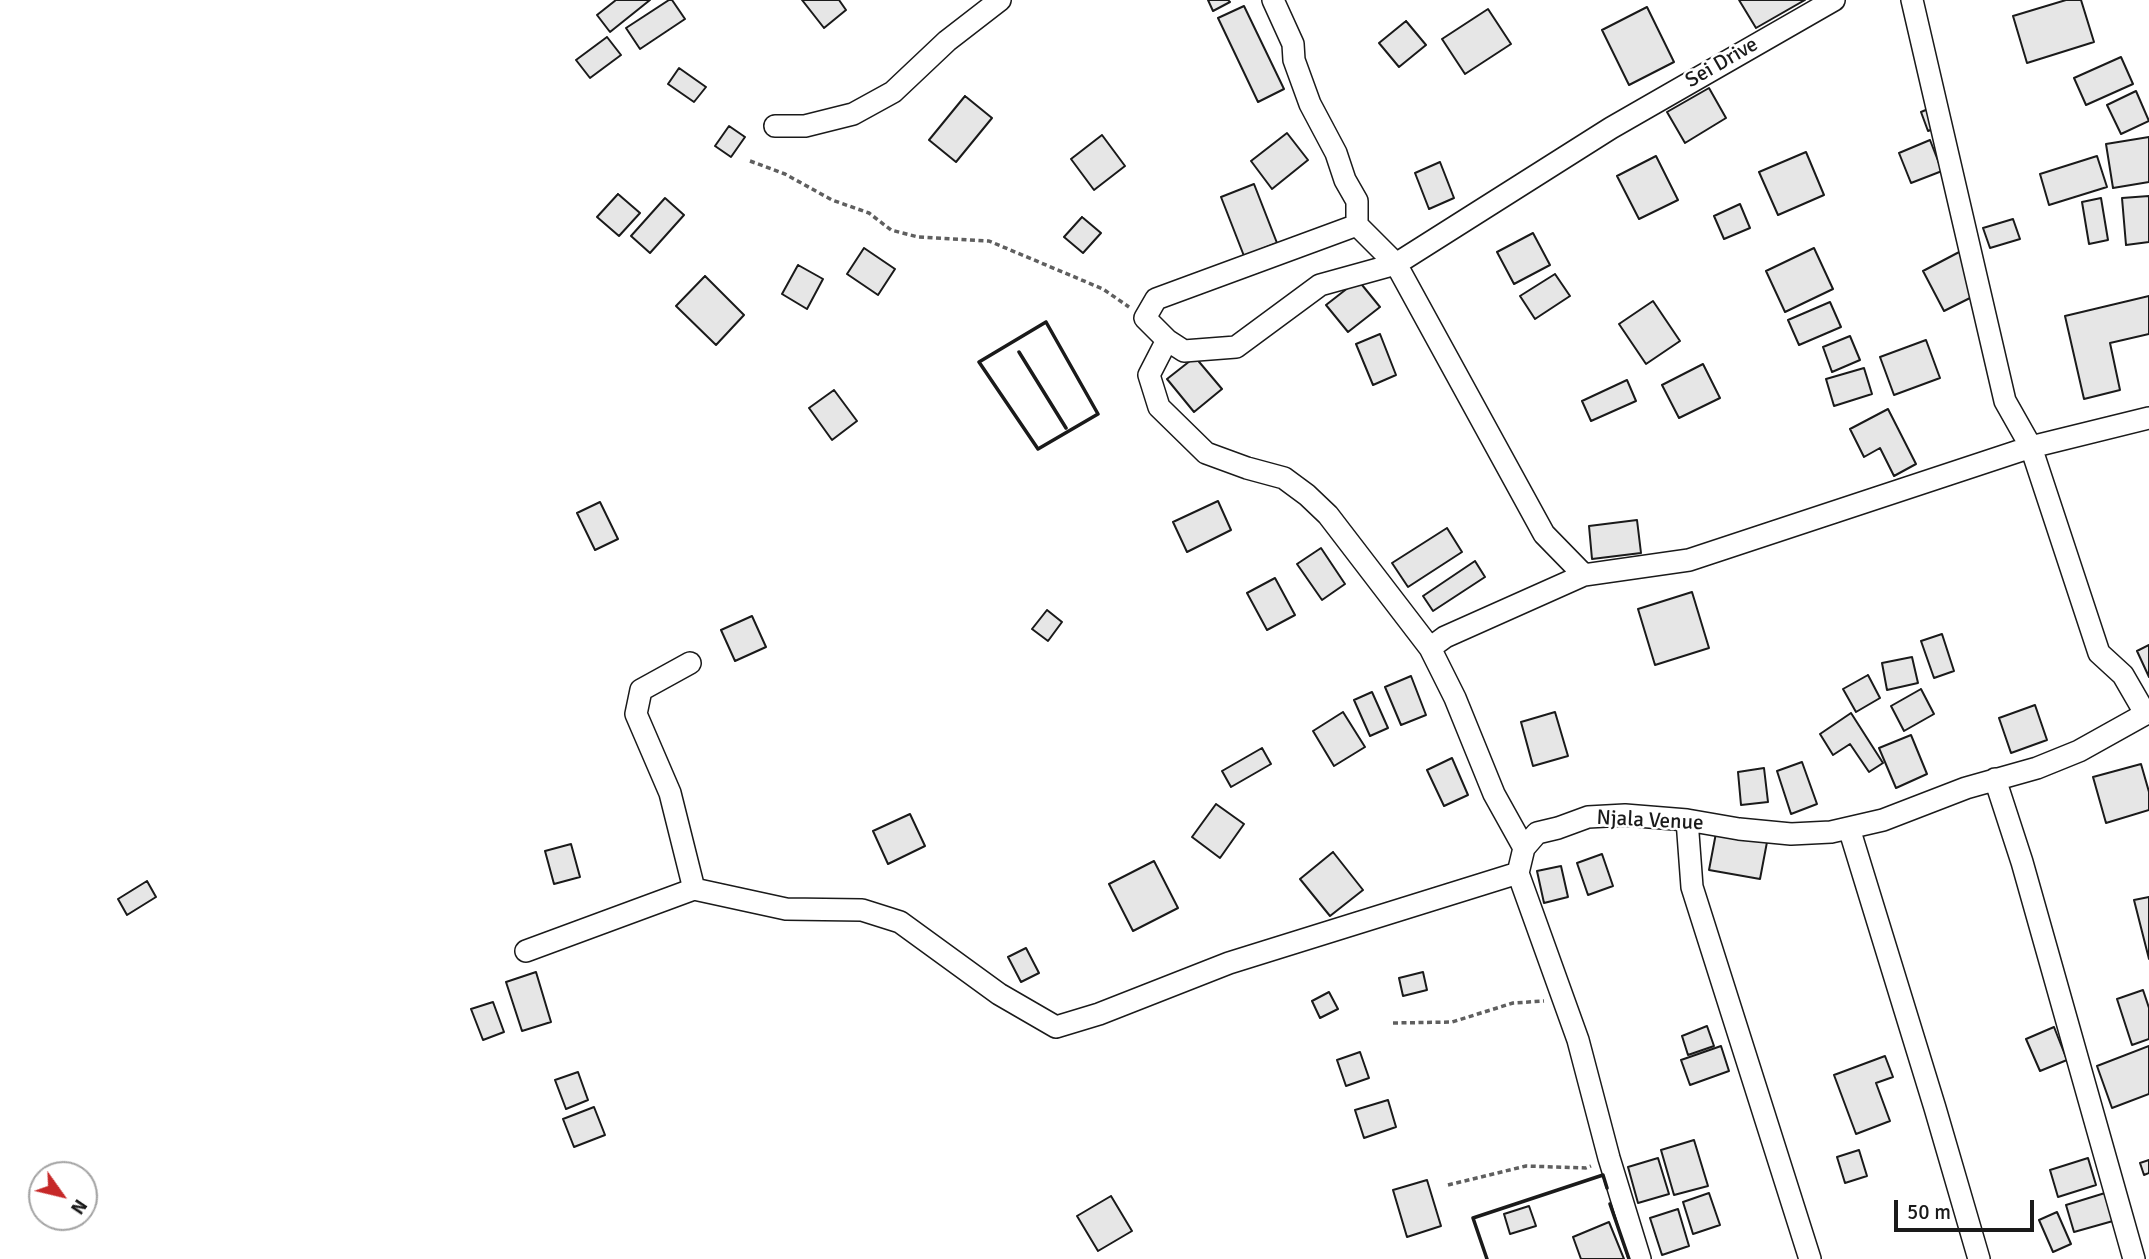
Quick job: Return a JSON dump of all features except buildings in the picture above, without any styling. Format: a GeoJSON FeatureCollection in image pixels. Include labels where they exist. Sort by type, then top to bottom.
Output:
{"type":"FeatureCollection","features":[{"type":"Feature","properties":{"kind":"street"},"geometry":{"type":"LineString","coordinates":[[775,126],[805,127],[853,114],[893,92],[947,41],[1000,0]]}},
{"type":"Feature","properties":{"kind":"street"},"geometry":{"type":"LineString","coordinates":[[1273,0],[1293,44],[1294,60],[1310,104],[1357,201],[1357,225],[1396,264],[1544,534],[1584,575]]}},
{"type":"Feature","properties":{"kind":"street","name":"Sei Drive"},"geometry":{"type":"LineString","coordinates":[[1167,340],[1184,351],[1236,347],[1320,285],[1396,264],[1611,128],[1834,0]]}},
{"type":"Feature","properties":{"kind":"street"},"geometry":{"type":"LineString","coordinates":[[1912,0],[2005,401],[2031,447],[2099,653],[2123,675],[2147,713]]}},
{"type":"Feature","properties":{"kind":"street"},"geometry":{"type":"LineString","coordinates":[[1357,225],[1156,299],[1145,318],[1167,340],[1149,375],[1158,407],[1206,453],[1284,478],[1328,515],[1430,648],[1455,698],[1494,794],[1524,848],[1518,873],[1582,1053],[1609,1158],[1640,1259]]}},
{"type":"Feature","properties":{"kind":"street"},"geometry":{"type":"LineString","coordinates":[[1430,648],[1445,637],[1584,575],[1689,560],[2031,447],[2149,418]]}},
{"type":"Feature","properties":{"kind":"street"},"geometry":{"type":"LineString","coordinates":[[690,663],[641,690],[636,714],[670,793],[694,888]]}},
{"type":"Feature","properties":{"kind":"street","name":"Njala Venue"},"geometry":{"type":"LineString","coordinates":[[1524,848],[1537,832],[1588,817],[1625,815],[1687,820],[1791,834],[1849,828],[1883,820],[1966,788],[2037,768],[2079,751],[2147,713]]}},
{"type":"Feature","properties":{"kind":"street"},"geometry":{"type":"LineString","coordinates":[[1995,779],[2022,862],[2134,1259]]}},
{"type":"Feature","properties":{"kind":"street"},"geometry":{"type":"LineString","coordinates":[[1687,820],[1692,887],[1810,1259]]}},
{"type":"Feature","properties":{"kind":"street"},"geometry":{"type":"LineString","coordinates":[[1849,828],[1936,1108],[1979,1259]]}},
{"type":"Feature","properties":{"kind":"street"},"geometry":{"type":"LineString","coordinates":[[526,951],[694,888],[786,909],[862,910],[900,922],[999,994],[1056,1027],[1099,1014],[1229,963],[1518,873]]}},
{"type":"Feature","properties":{"kind":"path"},"geometry":{"type":"LineString","coordinates":[[750,161],[785,174],[832,200],[869,213],[891,230],[918,237],[989,241],[1027,256],[1103,289],[1145,318]]}},
{"type":"Feature","properties":{"kind":"path"},"geometry":{"type":"LineString","coordinates":[[1393,1023],[1452,1022],[1513,1003],[1564,1000]]}},
{"type":"Feature","properties":{"kind":"path"},"geometry":{"type":"LineString","coordinates":[[1448,1185],[1526,1166],[1586,1168],[1609,1158]]}},
{"type":"Feature","properties":{"kind":"wall"},"geometry":{"type":"LineString","coordinates":[[1046,322],[1098,414],[1038,449],[979,362],[1046,322]]}},
{"type":"Feature","properties":{"kind":"wall"},"geometry":{"type":"LineString","coordinates":[[1019,352],[1066,428]]}},
{"type":"Feature","properties":{"kind":"wall"},"geometry":{"type":"LineString","coordinates":[[1487,1259],[1473,1218],[1603,1175],[1607,1188]]}},
{"type":"Feature","properties":{"kind":"wall"},"geometry":{"type":"LineString","coordinates":[[1610,1204],[1629,1259]]}}]}
